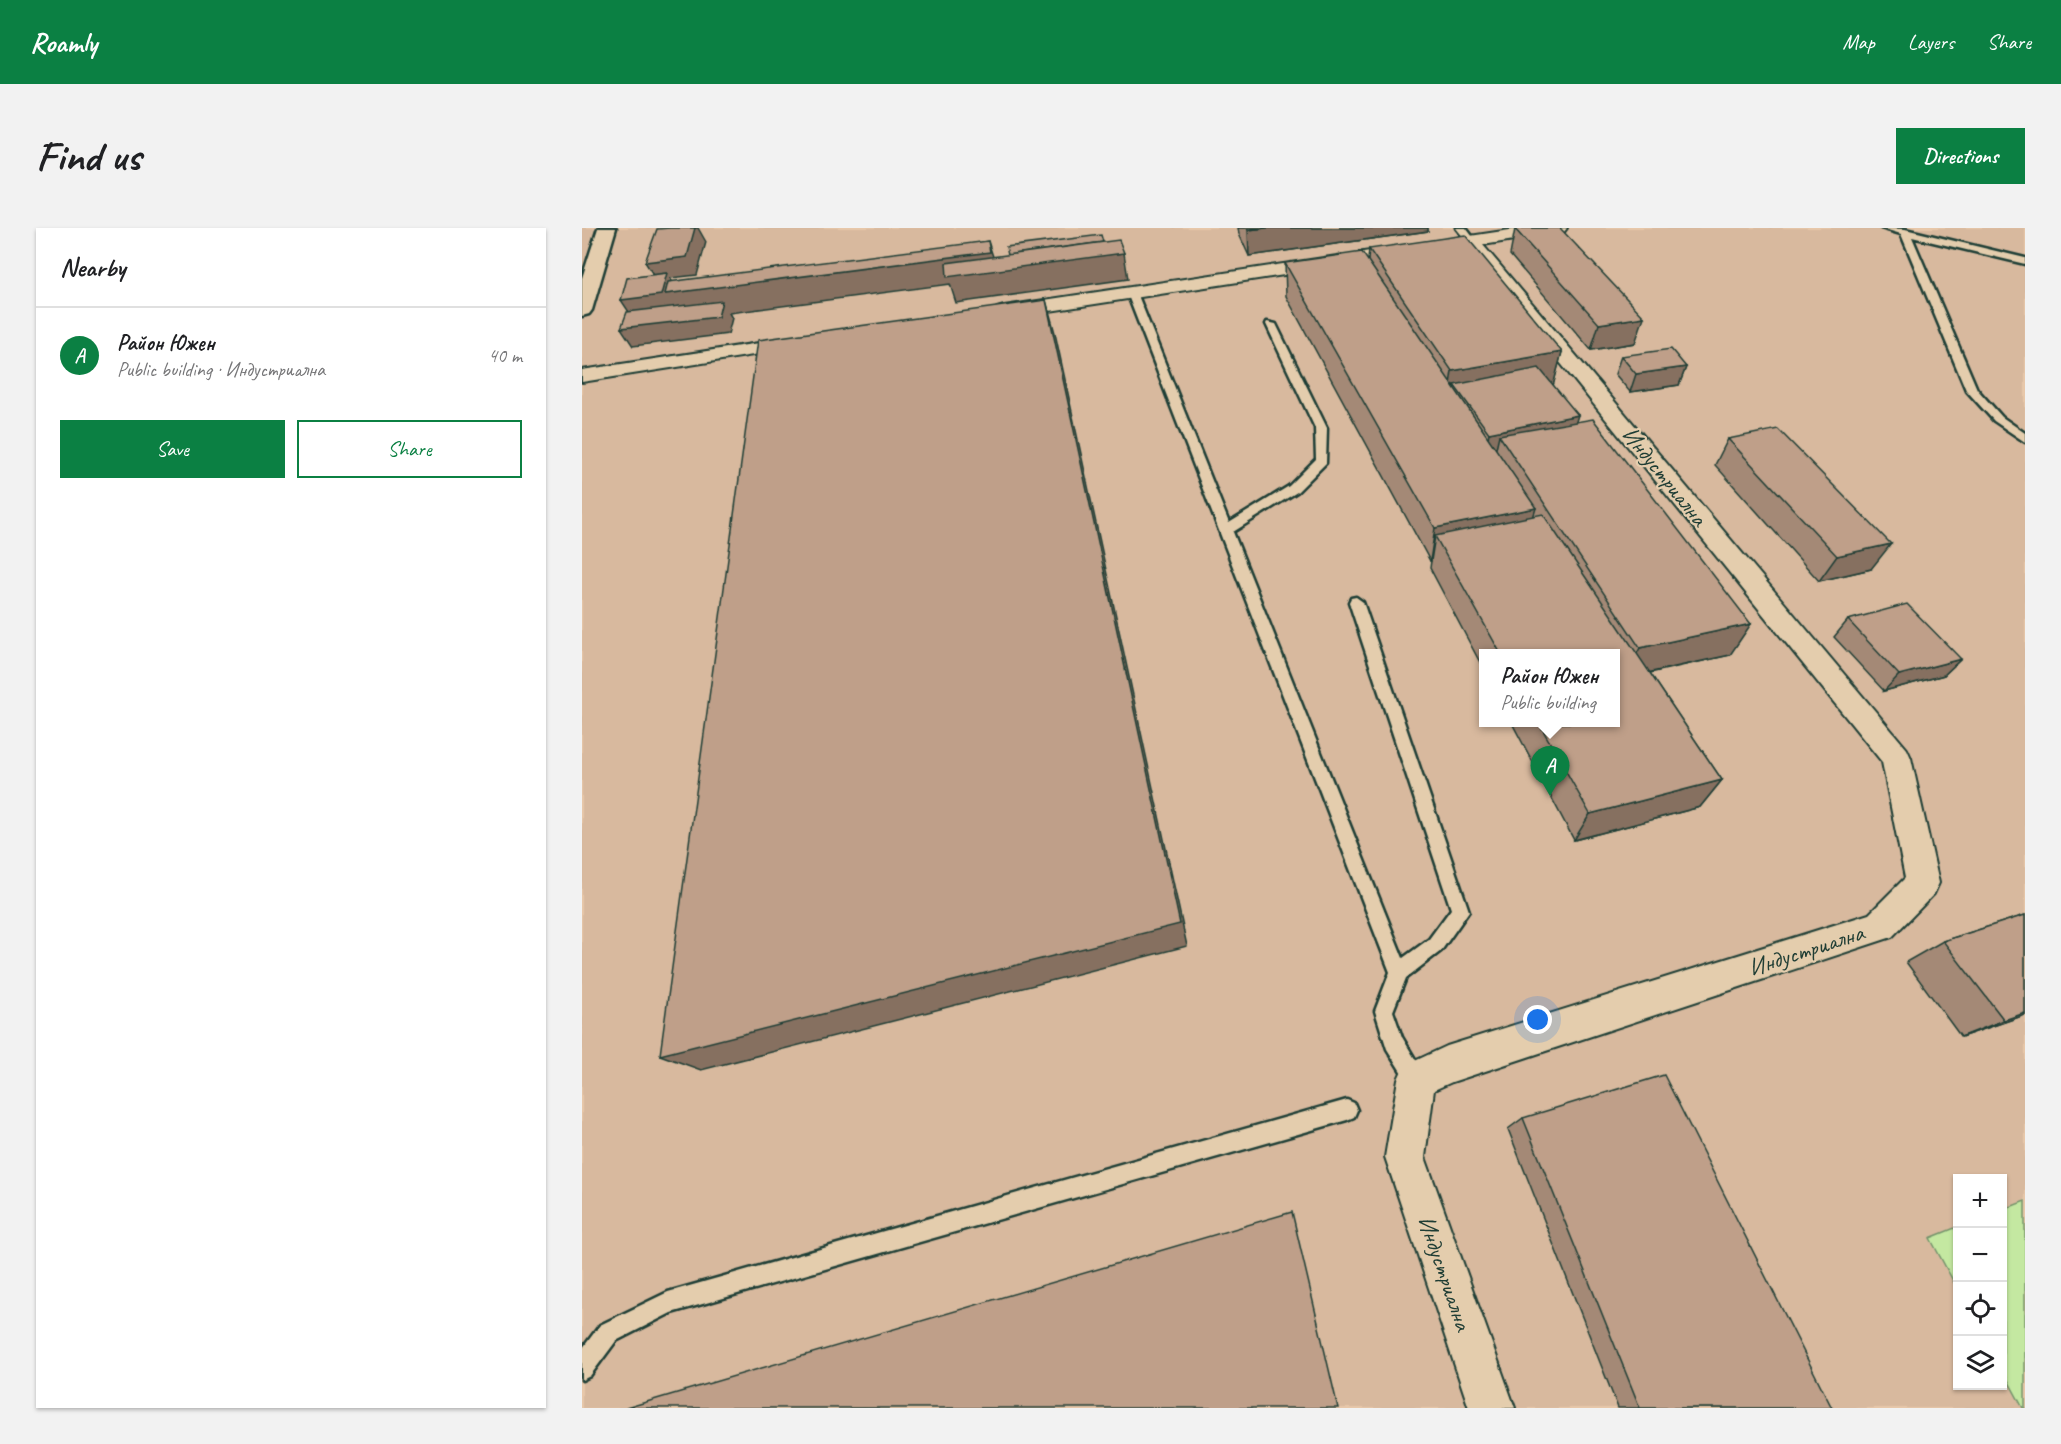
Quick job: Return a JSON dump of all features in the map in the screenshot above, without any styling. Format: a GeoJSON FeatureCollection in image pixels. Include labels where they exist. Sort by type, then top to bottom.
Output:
{"type":"FeatureCollection","features":[{"type":"Feature","properties":{"kind":"main road"},"geometry":{"type":"LineString","coordinates":[[582,310],[607,228]]}},
{"type":"Feature","properties":{"kind":"street"},"geometry":{"type":"LineString","coordinates":[[991,314],[1132,293],[1466,234],[1558,228]]}},
{"type":"Feature","properties":{"kind":"street","name":"Индустриална"},"geometry":{"type":"LineString","coordinates":[[1466,234],[1896,758],[1922,883],[1880,926],[1459,1062],[1417,1078],[1405,1157],[1492,1408]]}},
{"type":"Feature","properties":{"kind":"street"},"geometry":{"type":"LineString","coordinates":[[582,376],[816,341]]}},
{"type":"Feature","properties":{"kind":"lane"},"geometry":{"type":"LineString","coordinates":[[1886,228],[2025,261]]}},
{"type":"Feature","properties":{"kind":"lane"},"geometry":{"type":"LineString","coordinates":[[1905,232],[1972,390],[1998,419],[2025,438]]}},
{"type":"Feature","properties":{"kind":"lane"},"geometry":{"type":"LineString","coordinates":[[1132,293],[1399,972]]}},
{"type":"Feature","properties":{"kind":"lane"},"geometry":{"type":"LineString","coordinates":[[1225,531],[1293,489],[1322,460],[1321,428],[1272,324]]}},
{"type":"Feature","properties":{"kind":"lane"},"geometry":{"type":"LineString","coordinates":[[1356,602],[1460,911],[1435,945],[1399,972],[1384,1011],[1394,1042],[1417,1078]]}},
{"type":"Feature","properties":{"kind":"lane"},"geometry":{"type":"LineString","coordinates":[[582,1368],[608,1333],[668,1303],[1347,1110]]}},
{"type":"Feature","properties":{"kind":"shaded area"},"geometry":{"type":"Polygon","coordinates":[[[582,228],[2025,228],[2025,1201],[2007,1208],[2007,1174],[1953,1174],[1953,1229],[1930,1238],[1953,1281],[1953,1390],[2007,1390],[2007,1378],[2023,1408],[582,1408],[582,228]]]}},
{"type":"Feature","properties":{"kind":"green space"},"geometry":{"type":"Polygon","coordinates":[[[2025,1201],[2025,1408],[2007,1378],[2007,1208],[2025,1201]]]}},
{"type":"Feature","properties":{"kind":"green space"},"geometry":{"type":"Polygon","coordinates":[[[1953,1229],[1953,1281],[1930,1238],[1953,1229]]]}},
{"type":"Feature","properties":{"kind":"building"},"geometry":{"type":"Polygon","coordinates":[[[695,228],[687,257],[645,262],[657,229],[695,228]]]}},
{"type":"Feature","properties":{"kind":"building"},"geometry":{"type":"Polygon","coordinates":[[[1560,228],[1644,317],[1599,324],[1515,229],[1560,228]]]}},
{"type":"Feature","properties":{"kind":"building"},"geometry":{"type":"Polygon","coordinates":[[[1101,235],[1103,242],[1008,255],[1006,247],[1101,235]]]}},
{"type":"Feature","properties":{"kind":"building"},"geometry":{"type":"Polygon","coordinates":[[[1465,235],[1562,352],[1452,371],[1369,249],[1465,235]]]}},
{"type":"Feature","properties":{"kind":"building"},"geometry":{"type":"Polygon","coordinates":[[[1119,240],[1124,253],[947,277],[946,263],[1119,240]]]}},
{"type":"Feature","properties":{"kind":"building"},"geometry":{"type":"Polygon","coordinates":[[[988,241],[990,252],[665,294],[668,282],[988,241]]]}},
{"type":"Feature","properties":{"kind":"building"},"geometry":{"type":"Polygon","coordinates":[[[1362,252],[1536,508],[1435,528],[1285,263],[1362,252]]]}},
{"type":"Feature","properties":{"kind":"building"},"geometry":{"type":"Polygon","coordinates":[[[667,273],[661,295],[621,300],[627,278],[667,273]]]}},
{"type":"Feature","properties":{"kind":"building"},"geometry":{"type":"Polygon","coordinates":[[[1046,300],[1180,924],[660,1055],[758,340],[1046,300]]]}},
{"type":"Feature","properties":{"kind":"building"},"geometry":{"type":"Polygon","coordinates":[[[722,301],[718,317],[621,328],[627,312],[722,301]]]}},
{"type":"Feature","properties":{"kind":"building"},"geometry":{"type":"Polygon","coordinates":[[[1671,349],[1686,367],[1636,374],[1621,356],[1671,349]]]}},
{"type":"Feature","properties":{"kind":"building"},"geometry":{"type":"Polygon","coordinates":[[[1539,368],[1578,415],[1489,433],[1454,385],[1539,368]]]}},
{"type":"Feature","properties":{"kind":"building"},"geometry":{"type":"Polygon","coordinates":[[[1593,419],[1751,624],[1640,648],[1499,435],[1593,419]]]}},
{"type":"Feature","properties":{"kind":"building"},"geometry":{"type":"Polygon","coordinates":[[[1778,429],[1891,544],[1837,556],[1728,439],[1778,429]]]}},
{"type":"Feature","properties":{"kind":"building"},"geometry":{"type":"Polygon","coordinates":[[[1543,514],[1722,780],[1590,814],[1541,727],[1620,727],[1620,649],[1498,649],[1435,536],[1543,514]]]}},
{"type":"Feature","properties":{"kind":"building"},"geometry":{"type":"Polygon","coordinates":[[[1907,604],[1961,659],[1899,675],[1848,620],[1907,604]]]}},
{"type":"Feature","properties":{"kind":"building"},"geometry":{"type":"Polygon","coordinates":[[[2025,915],[2025,1013],[2004,1020],[1943,941],[2025,915]]]}},
{"type":"Feature","properties":{"kind":"building"},"geometry":{"type":"Polygon","coordinates":[[[1664,1075],[1832,1408],[1640,1408],[1523,1118],[1664,1075]]]}},
{"type":"Feature","properties":{"kind":"building"},"geometry":{"type":"Polygon","coordinates":[[[1292,1212],[1338,1408],[626,1408],[1292,1212]]]}},
{"type":"Feature","properties":{"kind":"place","name":"Район Южен"},"geometry":{"type":"Point","coordinates":[1550,796]}}]}
